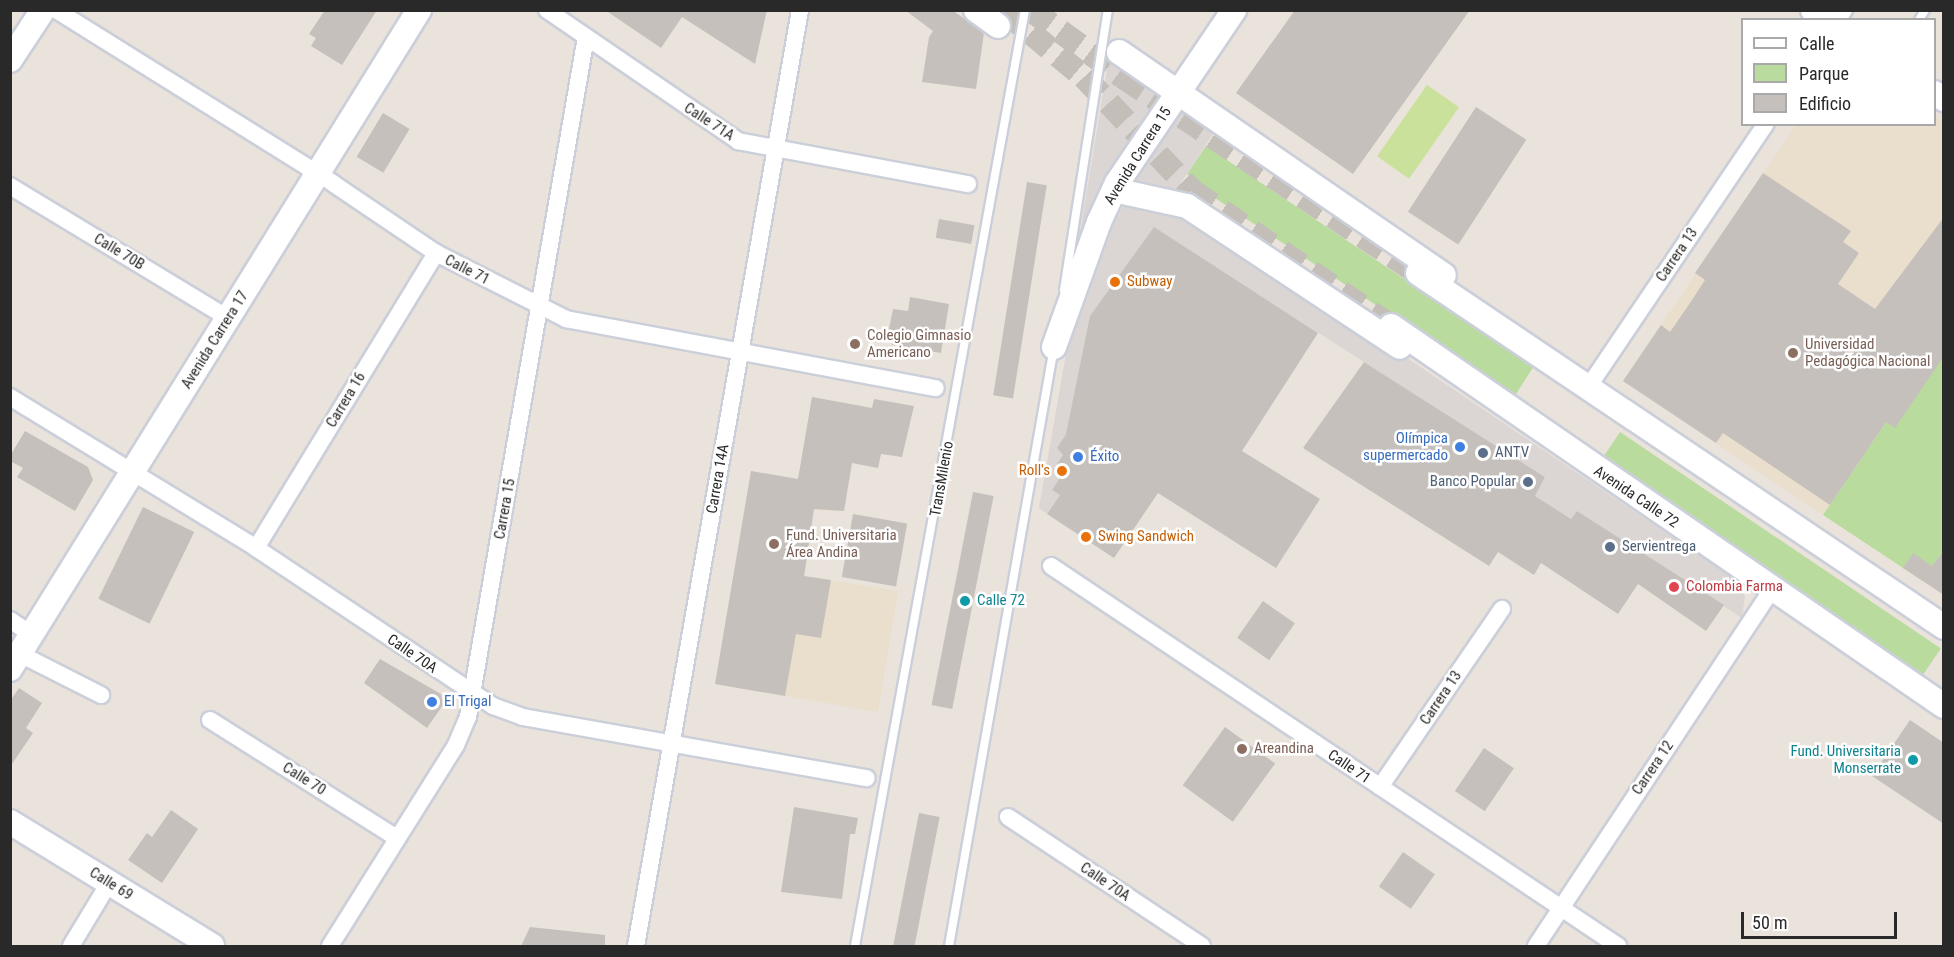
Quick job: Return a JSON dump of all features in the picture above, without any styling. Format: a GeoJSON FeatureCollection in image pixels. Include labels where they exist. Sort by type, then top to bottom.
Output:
{"type":"FeatureCollection","features":[{"type":"Feature","properties":{"kind":"main road"},"geometry":{"type":"LineString","coordinates":[[10,60],[43,10]]}},
{"type":"Feature","properties":{"kind":"main road","name":"Avenida Carrera 17"},"geometry":{"type":"LineString","coordinates":[[21,652],[418,10]]}},
{"type":"Feature","properties":{"kind":"main road"},"geometry":{"type":"LineString","coordinates":[[976,10],[998,26]]}},
{"type":"Feature","properties":{"kind":"main road","name":"Avenida Carrera 15"},"geometry":{"type":"LineString","coordinates":[[1054,347],[1114,190],[1234,10]]}},
{"type":"Feature","properties":{"kind":"main road"},"geometry":{"type":"LineString","coordinates":[[1119,52],[1521,328],[1589,386]]}},
{"type":"Feature","properties":{"kind":"main road"},"geometry":{"type":"LineString","coordinates":[[1114,190],[1156,196],[1198,212],[1480,400],[1553,440]]}},
{"type":"Feature","properties":{"kind":"main road"},"geometry":{"type":"LineString","coordinates":[[1418,273],[1944,627]]}},
{"type":"Feature","properties":{"kind":"main road","name":"Avenida Calle 72"},"geometry":{"type":"LineString","coordinates":[[1390,326],[1553,440],[1944,706]]}},
{"type":"Feature","properties":{"kind":"main road","name":"Calle 69"},"geometry":{"type":"LineString","coordinates":[[10,822],[212,946]]}},
{"type":"Feature","properties":{"kind":"street","name":"Calle 71"},"geometry":{"type":"LineString","coordinates":[[56,10],[317,174],[436,253],[566,319],[740,354],[936,388]]}},
{"type":"Feature","properties":{"kind":"street","name":"Calle 71A"},"geometry":{"type":"LineString","coordinates":[[547,10],[729,136],[775,149],[968,184]]}},
{"type":"Feature","properties":{"kind":"street","name":"Carrera 14A"},"geometry":{"type":"LineString","coordinates":[[636,946],[800,10]]}},
{"type":"Feature","properties":{"kind":"street","name":"Carrera 15"},"geometry":{"type":"LineString","coordinates":[[330,946],[456,745],[473,695],[586,37]]}},
{"type":"Feature","properties":{"kind":"street","name":"Carrera 13"},"geometry":{"type":"LineString","coordinates":[[1589,386],[1765,126]]}},
{"type":"Feature","properties":{"kind":"street","name":"Calle 70B"},"geometry":{"type":"LineString","coordinates":[[10,186],[228,318]]}},
{"type":"Feature","properties":{"kind":"street","name":"Carrera 16"},"geometry":{"type":"LineString","coordinates":[[256,548],[436,253]]}},
{"type":"Feature","properties":{"kind":"street","name":"Calle 70A"},"geometry":{"type":"LineString","coordinates":[[10,396],[256,548],[473,695],[523,717],[867,778]]}},
{"type":"Feature","properties":{"kind":"street","name":"Calle 71"},"geometry":{"type":"LineString","coordinates":[[1051,566],[1618,946]]}},
{"type":"Feature","properties":{"kind":"street","name":"Carrera 12"},"geometry":{"type":"LineString","coordinates":[[1536,946],[1772,589]]}},
{"type":"Feature","properties":{"kind":"street","name":"Carrera 13"},"geometry":{"type":"LineString","coordinates":[[1380,787],[1502,609]]}},
{"type":"Feature","properties":{"kind":"street"},"geometry":{"type":"LineString","coordinates":[[10,620],[21,652],[101,695]]}},
{"type":"Feature","properties":{"kind":"street","name":"Calle 70"},"geometry":{"type":"LineString","coordinates":[[210,720],[398,838]]}},
{"type":"Feature","properties":{"kind":"street","name":"Calle 70A"},"geometry":{"type":"LineString","coordinates":[[1008,817],[1202,946]]}},
{"type":"Feature","properties":{"kind":"street"},"geometry":{"type":"LineString","coordinates":[[71,946],[109,883]]}},
{"type":"Feature","properties":{"kind":"lane","name":"TransMilenio"},"geometry":{"type":"LineString","coordinates":[[855,946],[1024,10]]}},
{"type":"Feature","properties":{"kind":"lane"},"geometry":{"type":"LineString","coordinates":[[949,946],[1054,347],[1108,10]]}},
{"type":"Feature","properties":{"kind":"shaded area"},"geometry":{"type":"Polygon","coordinates":[[[1109,57],[1164,97],[1076,256],[1109,57]]]}},
{"type":"Feature","properties":{"kind":"shaded area"},"geometry":{"type":"Polygon","coordinates":[[[1182,109],[1215,131],[1173,195],[1132,184],[1182,109]]]}},
{"type":"Feature","properties":{"kind":"shaded area","name":"Universidad Pedagógica Nacional"},"geometry":{"type":"Polygon","coordinates":[[[1936,117],[1943,122],[1943,595],[1623,381],[1795,126],[1936,126],[1936,117]]]}},
{"type":"Feature","properties":{"kind":"shaded area"},"geometry":{"type":"Polygon","coordinates":[[[1125,204],[1195,217],[1329,305],[1734,579],[1745,596],[1742,618],[1577,511],[1571,519],[1535,496],[1545,477],[1259,295],[1066,434],[1057,448],[1063,455],[1053,470],[1061,476],[1052,490],[1060,495],[1047,514],[1039,508],[1070,331],[1104,239],[1125,204]]]}},
{"type":"Feature","properties":{"kind":"shaded area","name":"Fund. Universitaria Área Andina"},"geometry":{"type":"Polygon","coordinates":[[[812,397],[861,406],[844,511],[814,510],[805,576],[898,591],[878,712],[715,684],[751,471],[798,479],[812,397]]]}},
{"type":"Feature","properties":{"kind":"green space"},"geometry":{"type":"Polygon","coordinates":[[[1427,85],[1459,107],[1409,179],[1377,156],[1427,85]]]}},
{"type":"Feature","properties":{"kind":"green space"},"geometry":{"type":"Polygon","coordinates":[[[1206,146],[1534,366],[1514,397],[1203,190],[1187,174],[1206,146]]]}},
{"type":"Feature","properties":{"kind":"green space"},"geometry":{"type":"Polygon","coordinates":[[[1943,356],[1943,550],[1923,581],[1823,515],[1886,422],[1943,356]]]}},
{"type":"Feature","properties":{"kind":"green space"},"geometry":{"type":"Polygon","coordinates":[[[1620,432],[1941,648],[1922,677],[1601,460],[1620,432]]]}},
{"type":"Feature","properties":{"kind":"building"},"geometry":{"type":"Polygon","coordinates":[[[325,10],[377,10],[342,65],[311,46],[316,38],[309,34],[325,10]]]}},
{"type":"Feature","properties":{"kind":"building"},"geometry":{"type":"Polygon","coordinates":[[[605,10],[767,10],[755,64],[682,17],[661,48],[605,10]]]}},
{"type":"Feature","properties":{"kind":"building"},"geometry":{"type":"Polygon","coordinates":[[[905,10],[952,10],[984,33],[976,89],[922,82],[929,37],[933,31],[905,10]]]}},
{"type":"Feature","properties":{"kind":"building"},"geometry":{"type":"Polygon","coordinates":[[[1295,10],[1470,10],[1353,174],[1236,93],[1295,10]]]}},
{"type":"Feature","properties":{"kind":"building"},"geometry":{"type":"Polygon","coordinates":[[[1476,107],[1526,140],[1458,245],[1408,212],[1476,107]]]}},
{"type":"Feature","properties":{"kind":"building"},"geometry":{"type":"Polygon","coordinates":[[[383,113],[410,129],[383,173],[357,157],[383,113]]]}},
{"type":"Feature","properties":{"kind":"building","name":"Universidad Pedagógica Nacional"},"geometry":{"type":"Polygon","coordinates":[[[1763,173],[1851,231],[1843,242],[1859,253],[1838,284],[1875,309],[1944,217],[1944,356],[1895,428],[1886,422],[1830,505],[1723,433],[1716,443],[1623,381],[1661,325],[1670,332],[1688,306],[1705,280],[1695,273],[1763,173]]]}},
{"type":"Feature","properties":{"kind":"building"},"geometry":{"type":"Polygon","coordinates":[[[1027,182],[1047,185],[1013,398],[993,395],[1027,182]]]}},
{"type":"Feature","properties":{"kind":"building"},"geometry":{"type":"Polygon","coordinates":[[[939,219],[974,225],[971,244],[936,238],[939,219]]]}},
{"type":"Feature","properties":{"kind":"building"},"geometry":{"type":"Polygon","coordinates":[[[1154,227],[1318,333],[1242,451],[1320,499],[1276,568],[1158,493],[1114,558],[1047,514],[1060,495],[1052,490],[1061,476],[1053,470],[1063,455],[1057,448],[1066,434],[1090,316],[1154,227]]]}},
{"type":"Feature","properties":{"kind":"building"},"geometry":{"type":"Polygon","coordinates":[[[910,297],[949,304],[941,353],[892,345],[894,335],[888,334],[893,309],[908,311],[910,297]]]}},
{"type":"Feature","properties":{"kind":"building"},"geometry":{"type":"Polygon","coordinates":[[[1364,362],[1545,477],[1535,496],[1571,519],[1577,511],[1724,605],[1706,631],[1638,584],[1618,614],[1541,563],[1534,575],[1498,552],[1489,566],[1303,448],[1364,362]]]}},
{"type":"Feature","properties":{"kind":"building","name":"Fund. Universitaria Área Andina"},"geometry":{"type":"Polygon","coordinates":[[[812,397],[872,408],[874,399],[914,406],[902,457],[881,454],[878,468],[852,463],[844,511],[814,509],[804,576],[831,580],[821,638],[796,634],[785,696],[715,684],[751,471],[798,479],[812,397]]]}},
{"type":"Feature","properties":{"kind":"building"},"geometry":{"type":"Polygon","coordinates":[[[25,431],[88,467],[93,480],[75,511],[17,477],[23,468],[10,461],[10,456],[25,431]]]}},
{"type":"Feature","properties":{"kind":"building","name":"Calle 72"},"geometry":{"type":"Polygon","coordinates":[[[973,492],[994,496],[952,709],[932,705],[973,492]]]}},
{"type":"Feature","properties":{"kind":"building"},"geometry":{"type":"Polygon","coordinates":[[[143,507],[194,532],[150,624],[98,599],[143,507]]]}},
{"type":"Feature","properties":{"kind":"building"},"geometry":{"type":"Polygon","coordinates":[[[853,514],[907,524],[896,587],[842,577],[853,514]]]}},
{"type":"Feature","properties":{"kind":"building"},"geometry":{"type":"Polygon","coordinates":[[[1944,550],[1944,595],[1903,568],[1913,553],[1932,566],[1944,550]]]}},
{"type":"Feature","properties":{"kind":"building"},"geometry":{"type":"Polygon","coordinates":[[[1263,601],[1295,623],[1269,660],[1237,638],[1263,601]]]}},
{"type":"Feature","properties":{"kind":"building"},"geometry":{"type":"Polygon","coordinates":[[[380,659],[441,694],[443,705],[427,728],[364,683],[380,659]]]}},
{"type":"Feature","properties":{"kind":"building"},"geometry":{"type":"Polygon","coordinates":[[[19,688],[42,703],[26,728],[33,733],[10,767],[10,701],[19,688]]]}},
{"type":"Feature","properties":{"kind":"building","name":"Fund. Universitaria Monserrate"},"geometry":{"type":"Polygon","coordinates":[[[1910,720],[1944,743],[1944,824],[1872,776],[1910,720]]]}},
{"type":"Feature","properties":{"kind":"building"},"geometry":{"type":"Polygon","coordinates":[[[1225,727],[1275,763],[1233,822],[1183,785],[1225,727]]]}},
{"type":"Feature","properties":{"kind":"building"},"geometry":{"type":"Polygon","coordinates":[[[1484,748],[1514,768],[1485,811],[1455,791],[1484,748]]]}},
{"type":"Feature","properties":{"kind":"building"},"geometry":{"type":"Polygon","coordinates":[[[794,807],[858,818],[855,834],[850,834],[842,899],[781,892],[794,807]]]}},
{"type":"Feature","properties":{"kind":"building"},"geometry":{"type":"Polygon","coordinates":[[[171,810],[198,829],[162,883],[128,860],[147,833],[152,837],[171,810]]]}},
{"type":"Feature","properties":{"kind":"building"},"geometry":{"type":"Polygon","coordinates":[[[919,813],[940,817],[915,946],[893,946],[919,813]]]}},
{"type":"Feature","properties":{"kind":"building"},"geometry":{"type":"Polygon","coordinates":[[[1403,852],[1435,874],[1411,909],[1379,886],[1403,852]]]}},
{"type":"Feature","properties":{"kind":"building"},"geometry":{"type":"Polygon","coordinates":[[[530,927],[605,935],[605,946],[521,946],[530,927]]]}},
{"type":"Feature","properties":{"kind":"tunnel"},"geometry":{"type":"LineString","coordinates":[[1003,10],[1084,77],[1192,191],[1391,326]]}},
{"type":"Feature","properties":{"kind":"tunnel"},"geometry":{"type":"LineString","coordinates":[[1031,10],[1123,77],[1418,273]]}},
{"type":"Feature","properties":{"kind":"place","name":"Subway"},"geometry":{"type":"Point","coordinates":[1115,282]}},
{"type":"Feature","properties":{"kind":"place","name":"Colegio Gimnasio Americano"},"geometry":{"type":"Point","coordinates":[855,344]}},
{"type":"Feature","properties":{"kind":"place","name":"Universidad Pedagógica Nacional"},"geometry":{"type":"Point","coordinates":[1793,353]}},
{"type":"Feature","properties":{"kind":"place","name":"Olímpica supermercado"},"geometry":{"type":"Point","coordinates":[1460,447]}},
{"type":"Feature","properties":{"kind":"place","name":"ANTV"},"geometry":{"type":"Point","coordinates":[1483,453]}},
{"type":"Feature","properties":{"kind":"place","name":"Éxito"},"geometry":{"type":"Point","coordinates":[1078,457]}},
{"type":"Feature","properties":{"kind":"place","name":"Roll's"},"geometry":{"type":"Point","coordinates":[1062,471]}},
{"type":"Feature","properties":{"kind":"place","name":"Banco Popular"},"geometry":{"type":"Point","coordinates":[1528,482]}},
{"type":"Feature","properties":{"kind":"place","name":"Swing Sandwich"},"geometry":{"type":"Point","coordinates":[1086,537]}},
{"type":"Feature","properties":{"kind":"place","name":"Fund. Universitaria Área Andina"},"geometry":{"type":"Point","coordinates":[774,544]}},
{"type":"Feature","properties":{"kind":"place","name":"Servientrega"},"geometry":{"type":"Point","coordinates":[1610,547]}},
{"type":"Feature","properties":{"kind":"place","name":"Colombia Farma"},"geometry":{"type":"Point","coordinates":[1674,587]}},
{"type":"Feature","properties":{"kind":"place","name":"Calle 72"},"geometry":{"type":"Point","coordinates":[965,601]}},
{"type":"Feature","properties":{"kind":"place","name":"El Trigal"},"geometry":{"type":"Point","coordinates":[432,702]}},
{"type":"Feature","properties":{"kind":"place","name":"Areandina"},"geometry":{"type":"Point","coordinates":[1242,749]}},
{"type":"Feature","properties":{"kind":"place","name":"Fund. Universitaria Monserrate"},"geometry":{"type":"Point","coordinates":[1913,760]}}]}
